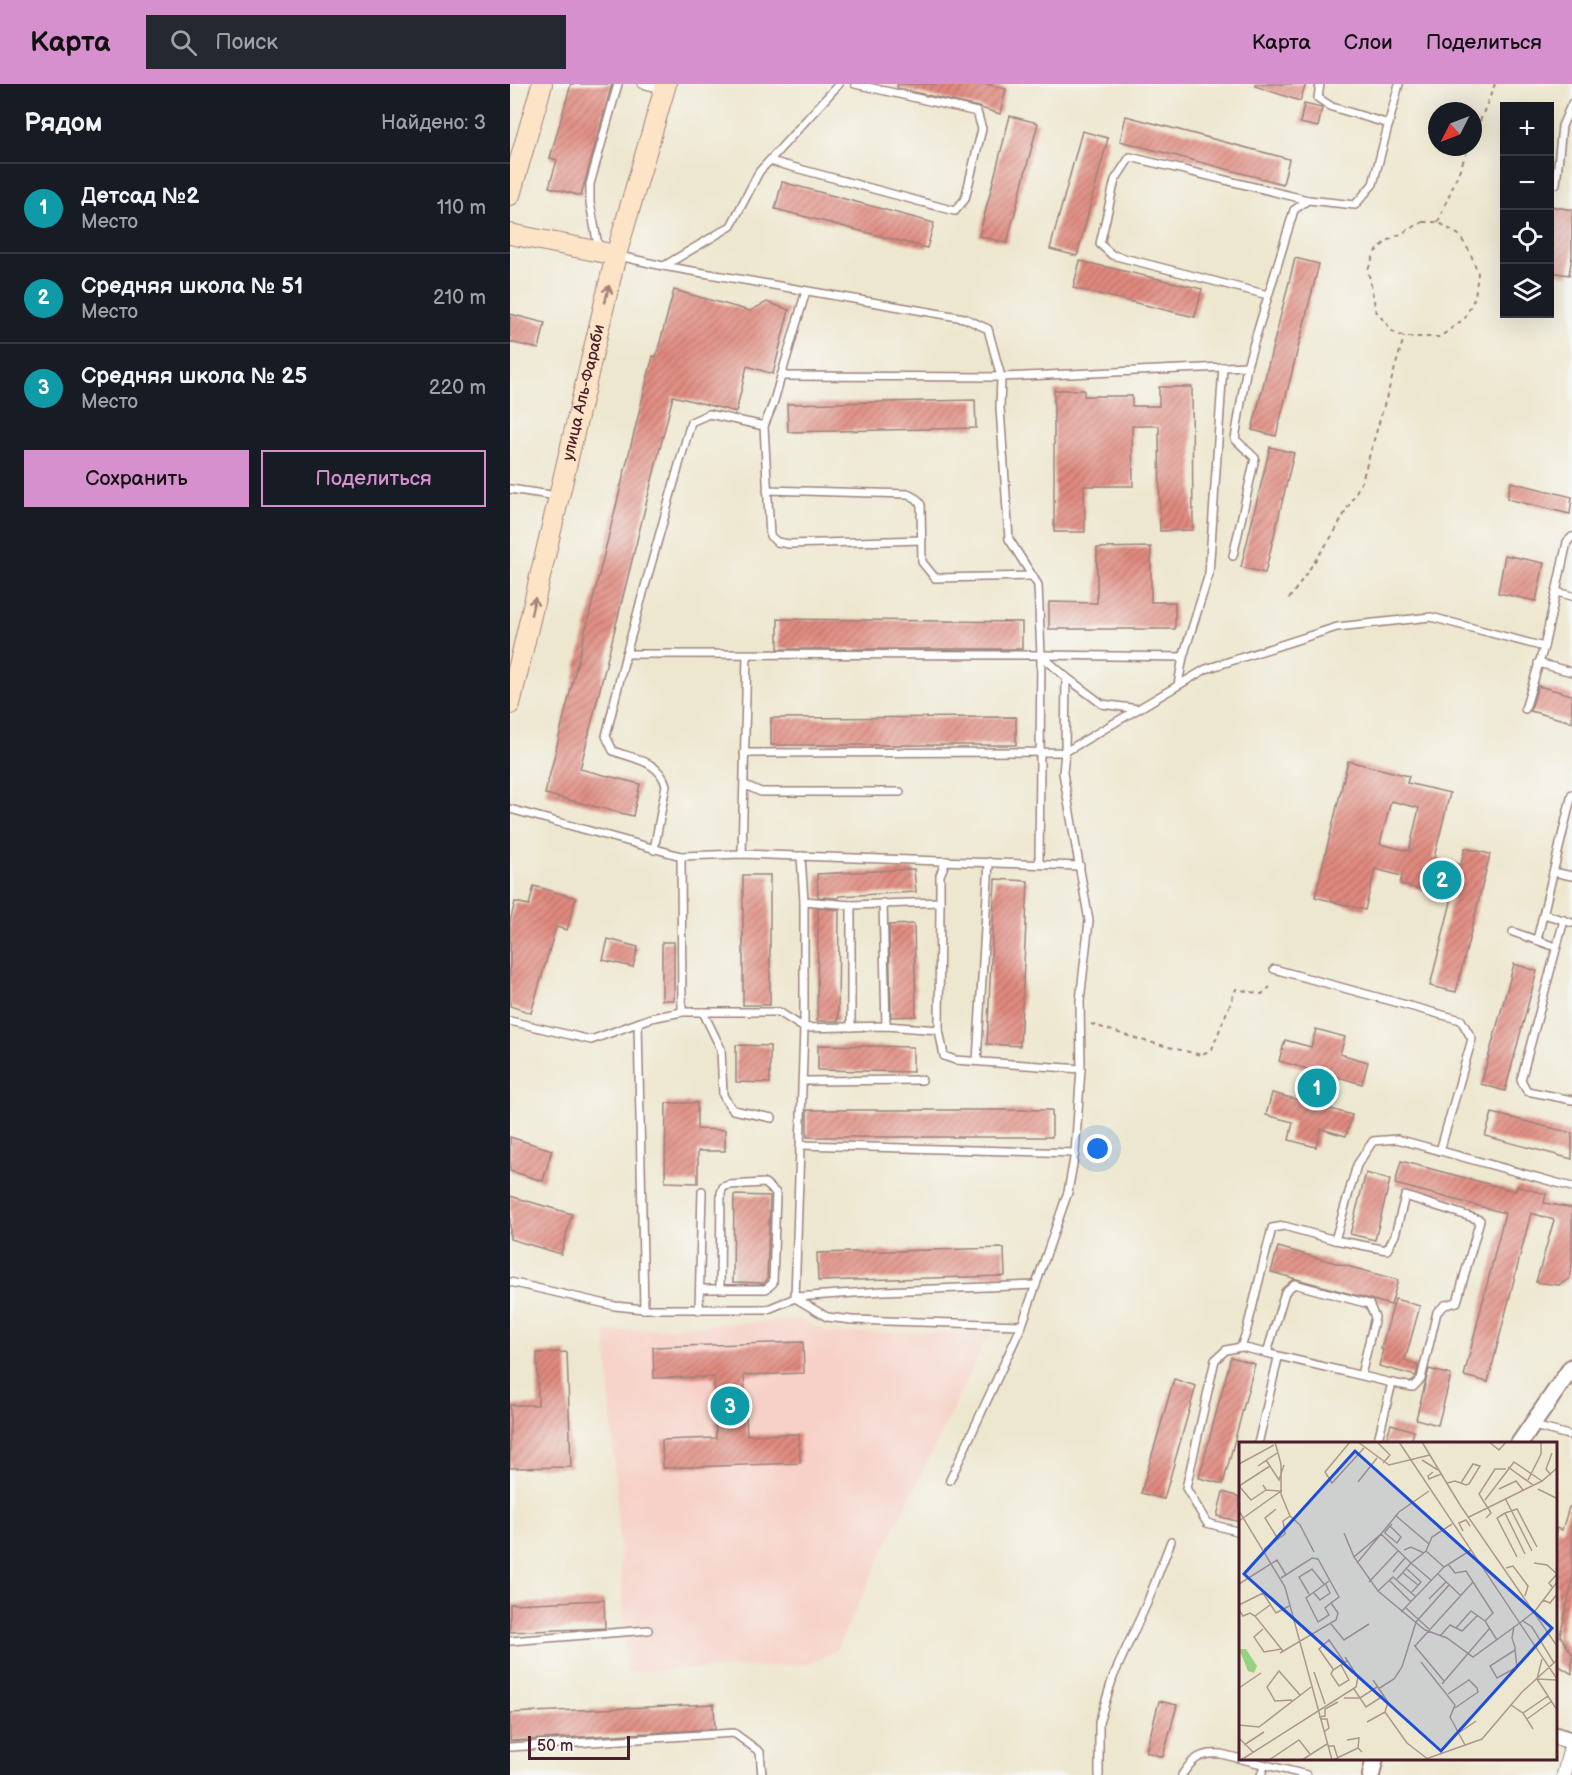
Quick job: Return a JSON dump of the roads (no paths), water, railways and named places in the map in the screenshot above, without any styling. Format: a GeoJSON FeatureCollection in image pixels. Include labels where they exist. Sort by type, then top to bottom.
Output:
{"type":"FeatureCollection","features":[{"type":"Feature","properties":{"kind":"main road"},"geometry":{"type":"LineString","coordinates":[[510,195],[542,84]]}},
{"type":"Feature","properties":{"kind":"main road","name":"улица Аль-Фараби"},"geometry":{"type":"LineString","coordinates":[[510,704],[559,496],[608,253],[665,87]]}},
{"type":"Feature","properties":{"kind":"main road"},"geometry":{"type":"LineString","coordinates":[[510,234],[608,253]]}},
{"type":"Feature","properties":{"kind":"street"},"geometry":{"type":"LineString","coordinates":[[1520,1442],[1572,1366]]}},
{"type":"Feature","properties":{"kind":"street"},"geometry":{"type":"LineString","coordinates":[[1557,1736],[1572,1742],[1564,1775]]}},
{"type":"Feature","properties":{"kind":"street"},"geometry":{"type":"LineString","coordinates":[[1371,1775],[1375,1760]]}},
{"type":"Feature","properties":{"kind":"lane"},"geometry":{"type":"LineString","coordinates":[[618,84],[590,184],[590,203],[608,253],[663,266],[964,318],[988,329],[1001,377],[1000,408],[1009,539],[1038,585],[1041,655],[1039,864]]}},
{"type":"Feature","properties":{"kind":"lane"},"geometry":{"type":"LineString","coordinates":[[642,84],[665,87]]}},
{"type":"Feature","properties":{"kind":"lane"},"geometry":{"type":"LineString","coordinates":[[663,266],[731,226],[759,172],[839,84]]}},
{"type":"Feature","properties":{"kind":"lane"},"geometry":{"type":"LineString","coordinates":[[770,160],[955,212],[965,199],[982,129],[977,112],[855,84]]}},
{"type":"Feature","properties":{"kind":"lane"},"geometry":{"type":"LineString","coordinates":[[1320,84],[1318,98],[1332,107],[1389,124]]}},
{"type":"Feature","properties":{"kind":"lane"},"geometry":{"type":"LineString","coordinates":[[1268,295],[1112,255],[1100,244],[1114,180],[1130,157],[1308,200],[1355,205],[1373,184],[1399,84]]}},
{"type":"Feature","properties":{"kind":"lane"},"geometry":{"type":"LineString","coordinates":[[1556,184],[1562,126],[1572,103]]}},
{"type":"Feature","properties":{"kind":"lane"},"geometry":{"type":"LineString","coordinates":[[1233,556],[1255,458],[1235,439],[1247,366],[1293,210],[1308,200]]}},
{"type":"Feature","properties":{"kind":"lane"},"geometry":{"type":"LineString","coordinates":[[806,291],[773,404],[764,426],[770,536],[777,542],[789,544],[922,540]]}},
{"type":"Feature","properties":{"kind":"lane"},"geometry":{"type":"LineString","coordinates":[[780,376],[1001,377],[1247,366]]}},
{"type":"Feature","properties":{"kind":"lane"},"geometry":{"type":"LineString","coordinates":[[1178,685],[1183,657],[1209,574],[1223,367]]}},
{"type":"Feature","properties":{"kind":"lane"},"geometry":{"type":"LineString","coordinates":[[654,849],[666,785],[663,776],[656,767],[614,751],[606,736],[626,654],[691,422],[709,414],[764,426]]}},
{"type":"Feature","properties":{"kind":"lane"},"geometry":{"type":"LineString","coordinates":[[510,489],[559,496]]}},
{"type":"Feature","properties":{"kind":"lane"},"geometry":{"type":"LineString","coordinates":[[767,490],[908,494],[921,505],[922,562],[935,578],[1033,576]]}},
{"type":"Feature","properties":{"kind":"lane"},"geometry":{"type":"LineString","coordinates":[[1524,709],[1544,647],[1567,542],[1572,537]]}},
{"type":"Feature","properties":{"kind":"lane"},"geometry":{"type":"LineString","coordinates":[[1557,592],[1572,596]]}},
{"type":"Feature","properties":{"kind":"lane"},"geometry":{"type":"LineString","coordinates":[[744,753],[1065,752],[1206,669],[1337,627],[1431,616],[1544,647]]}},
{"type":"Feature","properties":{"kind":"lane"},"geometry":{"type":"LineString","coordinates":[[626,654],[1183,657]]}},
{"type":"Feature","properties":{"kind":"lane"},"geometry":{"type":"LineString","coordinates":[[742,854],[747,655]]}},
{"type":"Feature","properties":{"kind":"lane"},"geometry":{"type":"LineString","coordinates":[[1041,655],[1102,704],[1138,709]]}},
{"type":"Feature","properties":{"kind":"lane"},"geometry":{"type":"LineString","coordinates":[[1538,663],[1572,672]]}},
{"type":"Feature","properties":{"kind":"lane"},"geometry":{"type":"LineString","coordinates":[[950,1480],[1022,1325],[1068,1192],[1075,1154],[1081,1068],[1080,1001],[1089,921],[1063,773],[1066,677]]}},
{"type":"Feature","properties":{"kind":"lane"},"geometry":{"type":"LineString","coordinates":[[745,785],[761,792],[900,792]]}},
{"type":"Feature","properties":{"kind":"lane"},"geometry":{"type":"LineString","coordinates":[[1537,940],[1572,794]]}},
{"type":"Feature","properties":{"kind":"lane"},"geometry":{"type":"LineString","coordinates":[[510,809],[681,856],[742,854],[1080,866]]}},
{"type":"Feature","properties":{"kind":"lane"},"geometry":{"type":"LineString","coordinates":[[681,856],[682,1012]]}},
{"type":"Feature","properties":{"kind":"lane"},"geometry":{"type":"LineString","coordinates":[[795,1298],[804,1081],[804,901],[801,856]]}},
{"type":"Feature","properties":{"kind":"lane"},"geometry":{"type":"LineString","coordinates":[[946,861],[940,874],[939,1030],[944,1056],[955,1060],[1081,1068]]}},
{"type":"Feature","properties":{"kind":"lane"},"geometry":{"type":"LineString","coordinates":[[977,1061],[989,862]]}},
{"type":"Feature","properties":{"kind":"lane"},"geometry":{"type":"LineString","coordinates":[[1553,872],[1572,876]]}},
{"type":"Feature","properties":{"kind":"lane"},"geometry":{"type":"LineString","coordinates":[[804,901],[851,905],[940,902]]}},
{"type":"Feature","properties":{"kind":"lane"},"geometry":{"type":"LineString","coordinates":[[883,903],[886,1026]]}},
{"type":"Feature","properties":{"kind":"lane"},"geometry":{"type":"LineString","coordinates":[[850,1027],[851,905]]}},
{"type":"Feature","properties":{"kind":"lane"},"geometry":{"type":"LineString","coordinates":[[1544,914],[1572,923]]}},
{"type":"Feature","properties":{"kind":"lane"},"geometry":{"type":"LineString","coordinates":[[1564,920],[1521,1080],[1527,1091],[1572,1100]]}},
{"type":"Feature","properties":{"kind":"lane"},"geometry":{"type":"LineString","coordinates":[[1513,932],[1557,947]]}},
{"type":"Feature","properties":{"kind":"lane"},"geometry":{"type":"LineString","coordinates":[[1274,969],[1461,1020],[1472,1039],[1440,1151]]}},
{"type":"Feature","properties":{"kind":"lane"},"geometry":{"type":"LineString","coordinates":[[510,1021],[591,1040],[651,1018],[682,1012],[779,1012],[804,1028],[886,1026],[939,1030]]}},
{"type":"Feature","properties":{"kind":"lane"},"geometry":{"type":"LineString","coordinates":[[703,1012],[722,1049],[723,1095],[727,1102],[733,1110],[772,1118]]}},
{"type":"Feature","properties":{"kind":"lane"},"geometry":{"type":"LineString","coordinates":[[638,1023],[644,1309]]}},
{"type":"Feature","properties":{"kind":"lane"},"geometry":{"type":"LineString","coordinates":[[804,1081],[922,1080]]}},
{"type":"Feature","properties":{"kind":"lane"},"geometry":{"type":"LineString","coordinates":[[1335,1240],[1357,1165],[1373,1141],[1397,1139],[1572,1188]]}},
{"type":"Feature","properties":{"kind":"lane"},"geometry":{"type":"LineString","coordinates":[[801,1145],[1075,1154]]}},
{"type":"Feature","properties":{"kind":"lane"},"geometry":{"type":"LineString","coordinates":[[700,1289],[720,1289],[766,1289],[773,1283],[776,1193],[765,1183],[723,1187],[721,1193],[720,1289]]}},
{"type":"Feature","properties":{"kind":"lane"},"geometry":{"type":"LineString","coordinates":[[699,1310],[702,1191]]}},
{"type":"Feature","properties":{"kind":"lane"},"geometry":{"type":"LineString","coordinates":[[1239,1532],[1207,1523],[1186,1488],[1215,1360],[1226,1350],[1241,1347],[1278,1358],[1413,1387],[1420,1379],[1437,1312],[1444,1305],[1457,1302],[1480,1220],[1405,1196],[1395,1235],[1387,1250],[1335,1240],[1284,1226],[1272,1228],[1241,1347]]}},
{"type":"Feature","properties":{"kind":"lane"},"geometry":{"type":"LineString","coordinates":[[510,1282],[615,1306],[699,1310],[768,1309],[795,1298],[883,1291],[1036,1285]]}},
{"type":"Feature","properties":{"kind":"lane"},"geometry":{"type":"LineString","coordinates":[[1267,1353],[1285,1292],[1294,1284],[1369,1304],[1375,1317],[1361,1376]]}},
{"type":"Feature","properties":{"kind":"lane"},"geometry":{"type":"LineString","coordinates":[[795,1298],[827,1317],[852,1320],[1022,1325]]}},
{"type":"Feature","properties":{"kind":"lane"},"geometry":{"type":"LineString","coordinates":[[1258,1442],[1278,1358]]}},
{"type":"Feature","properties":{"kind":"lane"},"geometry":{"type":"LineString","coordinates":[[1377,1442],[1392,1383]]}},
{"type":"Feature","properties":{"kind":"lane"},"geometry":{"type":"LineString","coordinates":[[1532,1425],[1572,1436]]}},
{"type":"Feature","properties":{"kind":"lane"},"geometry":{"type":"LineString","coordinates":[[1099,1775],[1099,1723],[1109,1689],[1147,1603],[1171,1541]]}},
{"type":"Feature","properties":{"kind":"lane"},"geometry":{"type":"LineString","coordinates":[[510,1641],[648,1630]]}},
{"type":"Feature","properties":{"kind":"lane"},"geometry":{"type":"LineString","coordinates":[[510,1747],[734,1733],[760,1752],[762,1775]]}},
{"type":"Feature","properties":{"kind":"lane"},"geometry":{"type":"LineString","coordinates":[[1182,1775],[1195,1758],[1207,1753],[1239,1759]]}},
{"type":"Feature","properties":{"kind":"lane"},"geometry":{"type":"LineString","coordinates":[[1242,1760],[1307,1775]]}},
{"type":"Feature","properties":{"kind":"lane"},"geometry":{"type":"LineString","coordinates":[[1261,1775],[1264,1766]]}},
{"type":"Feature","properties":{"kind":"place","name":"Средняя школа № 51"},"geometry":{"type":"Point","coordinates":[1442,880]}},
{"type":"Feature","properties":{"kind":"place","name":"Детсад №2"},"geometry":{"type":"Point","coordinates":[1317,1088]}},
{"type":"Feature","properties":{"kind":"place","name":"Средняя школа № 25"},"geometry":{"type":"Point","coordinates":[730,1406]}}]}
